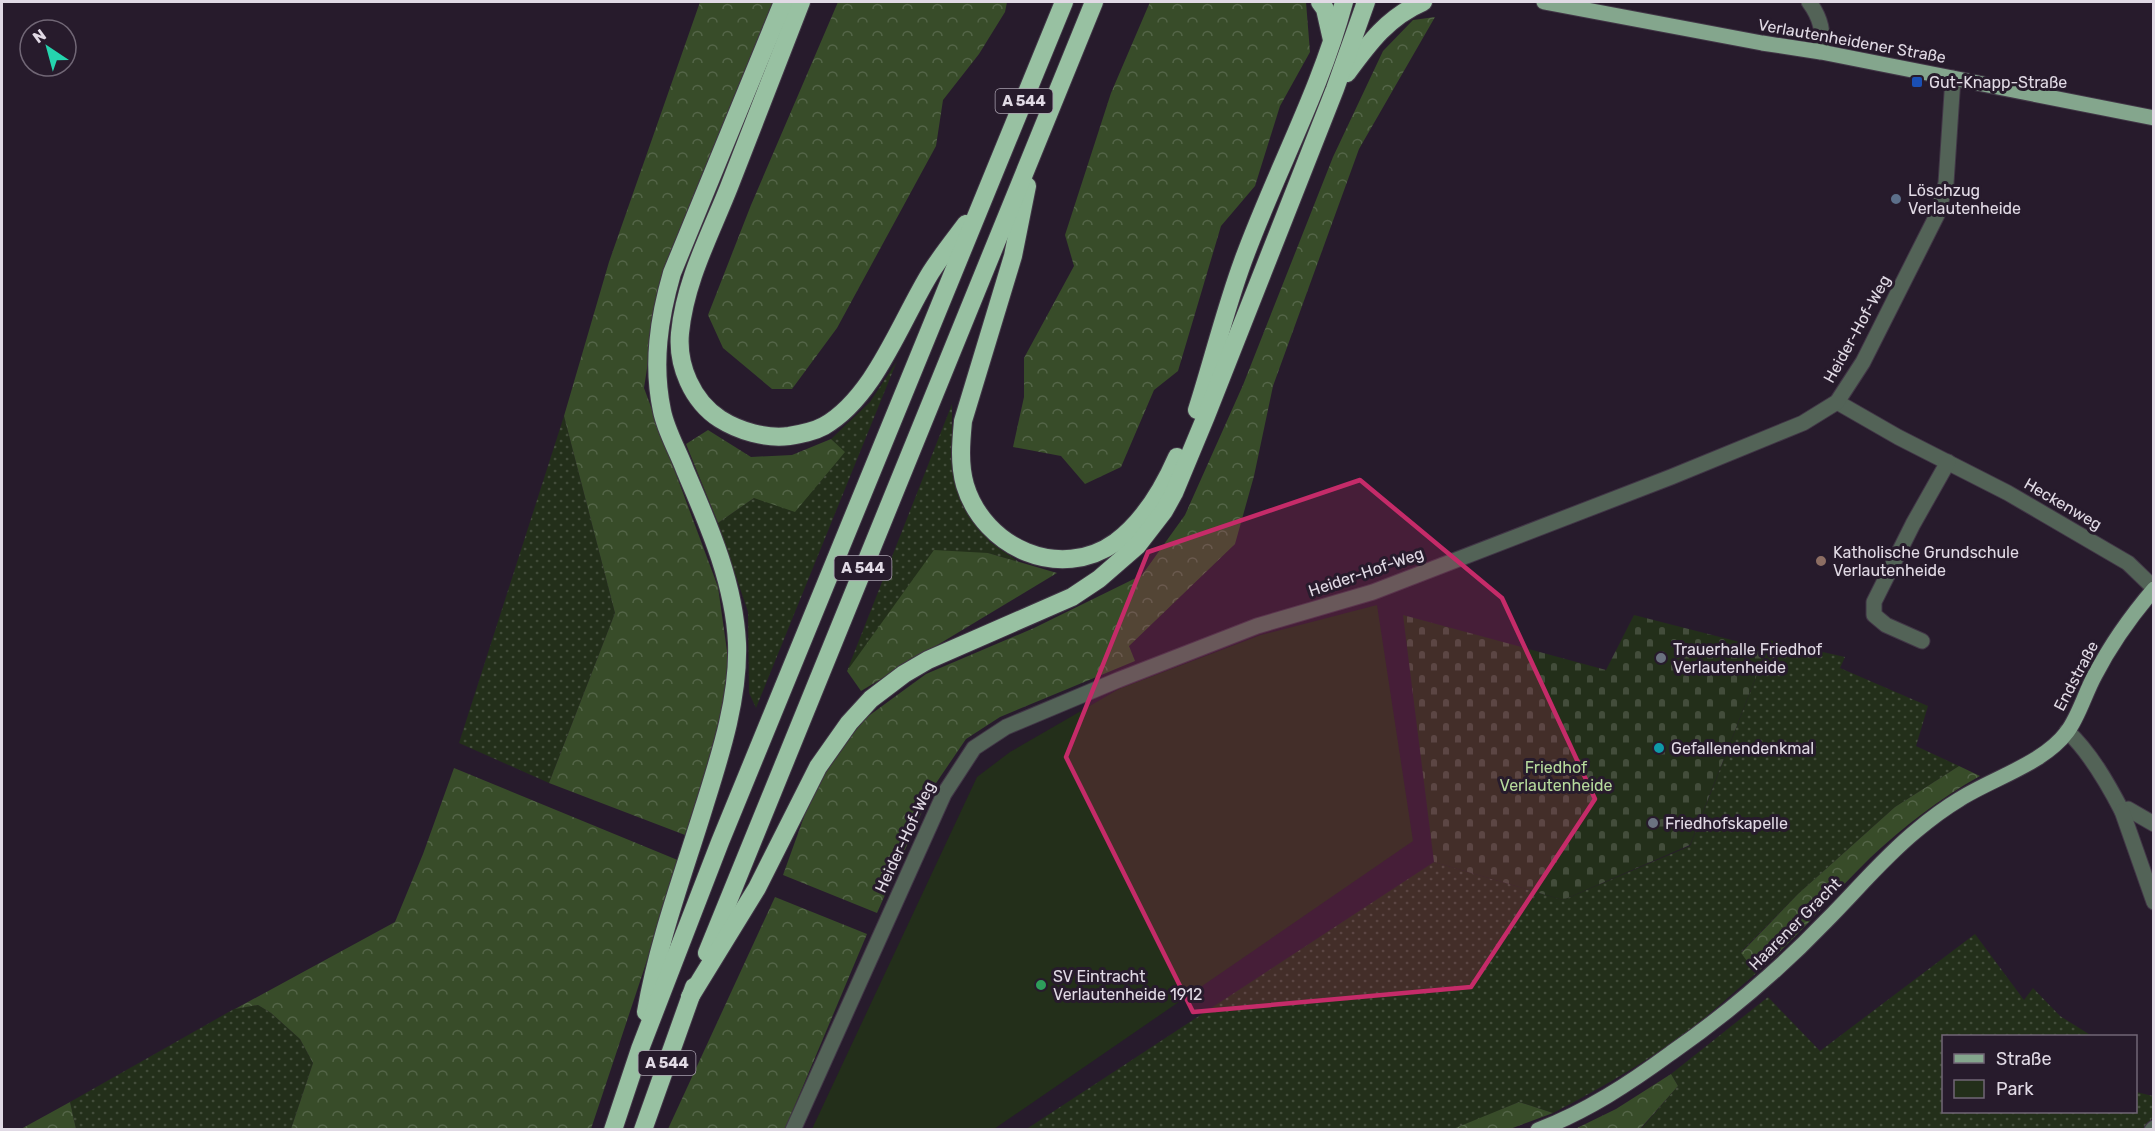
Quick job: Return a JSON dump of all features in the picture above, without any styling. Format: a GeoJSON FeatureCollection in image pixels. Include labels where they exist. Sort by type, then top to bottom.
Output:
{"type":"FeatureCollection","features":[{"type":"Feature","properties":{"kind":"highway"},"geometry":{"type":"LineString","coordinates":[[640,1049],[653,969],[718,765],[735,679],[737,645],[733,604],[724,567],[662,414],[657,346],[665,298],[672,273],[783,2]]}},
{"type":"Feature","properties":{"kind":"highway"},"geometry":{"type":"LineString","coordinates":[[801,2],[728,189],[700,254],[686,299],[680,332],[681,357],[690,384],[702,403],[716,417],[729,424],[762,435],[781,437],[807,433],[824,426],[846,408],[872,376],[932,271],[983,201]]}},
{"type":"Feature","properties":{"kind":"highway","name":"A 544"},"geometry":{"type":"LineString","coordinates":[[613,1130],[640,1049],[720,842],[1065,2]]}},
{"type":"Feature","properties":{"kind":"highway","name":"A 544"},"geometry":{"type":"LineString","coordinates":[[643,1130],[690,997],[746,853],[1094,2]]}},
{"type":"Feature","properties":{"kind":"highway"},"geometry":{"type":"LineString","coordinates":[[1320,2],[1333,43]]}},
{"type":"Feature","properties":{"kind":"highway"},"geometry":{"type":"LineString","coordinates":[[1037,140],[1012,256],[963,421],[961,453],[965,484],[971,500],[993,530],[1011,546],[1023,552],[1046,559],[1063,560],[1095,554],[1133,528],[1148,510],[1172,468],[1197,409],[1243,262],[1316,88],[1333,43],[1344,2]]}},
{"type":"Feature","properties":{"kind":"highway"},"geometry":{"type":"LineString","coordinates":[[690,997],[757,888],[818,767],[849,723],[871,699],[904,674],[928,660],[1072,597],[1099,579],[1137,546],[1164,511],[1206,417],[1335,89],[1366,2]]}},
{"type":"Feature","properties":{"kind":"highway"},"geometry":{"type":"LineString","coordinates":[[1335,89],[1371,40],[1403,10],[1423,2]]}},
{"type":"Feature","properties":{"kind":"main road","name":"Verlautenheidener Straße"},"geometry":{"type":"LineString","coordinates":[[1544,2],[1821,52],[2154,118]]}},
{"type":"Feature","properties":{"kind":"main road","name":"Endstraße"},"geometry":{"type":"LineString","coordinates":[[2067,731],[2095,674],[2125,623],[2154,588]]}},
{"type":"Feature","properties":{"kind":"main road","name":"Haarener Gracht"},"geometry":{"type":"LineString","coordinates":[[1538,1130],[1609,1095],[1713,1024],[1774,972],[1827,921],[1871,872],[1916,830],[1960,799],[2031,761],[2053,746],[2067,731]]}},
{"type":"Feature","properties":{"kind":"street"},"geometry":{"type":"LineString","coordinates":[[1809,2],[1818,13],[1824,37],[1821,52]]}},
{"type":"Feature","properties":{"kind":"street","name":"Heider-Hof-Weg"},"geometry":{"type":"LineString","coordinates":[[793,1130],[944,794],[974,748],[1006,728],[1118,680],[1257,626],[1372,592],[1660,481],[1803,423],[1837,402],[1863,362],[1937,215],[1946,183],[1953,78]]}},
{"type":"Feature","properties":{"kind":"street","name":"Heckenweg"},"geometry":{"type":"LineString","coordinates":[[1837,402],[1898,437],[2008,493],[2128,563],[2154,588]]}},
{"type":"Feature","properties":{"kind":"street"},"geometry":{"type":"LineString","coordinates":[[1922,641],[1886,625],[1874,615],[1874,602],[1948,462]]}},
{"type":"Feature","properties":{"kind":"street","name":"Endstraße"},"geometry":{"type":"LineString","coordinates":[[2067,731],[2084,750],[2114,795],[2154,902]]}},
{"type":"Feature","properties":{"kind":"street"},"geometry":{"type":"LineString","coordinates":[[2122,812],[2128,810],[2154,824]]}},
{"type":"Feature","properties":{"kind":"highlighted area"},"geometry":{"type":"Polygon","coordinates":[[[1360,480],[1502,598],[1595,799],[1471,987],[1193,1012],[1066,757],[1148,552],[1360,480]]]}},
{"type":"Feature","properties":{"kind":"green space"},"geometry":{"type":"Polygon","coordinates":[[[700,2],[779,2],[657,303],[644,388],[718,587],[729,665],[715,751],[685,835],[549,783],[615,613],[564,416],[609,262],[700,2]]]}},
{"type":"Feature","properties":{"kind":"green space"},"geometry":{"type":"Polygon","coordinates":[[[838,2],[1007,2],[1005,12],[979,54],[943,100],[936,146],[837,328],[792,389],[772,389],[723,348],[708,315],[751,205],[838,2]]]}},
{"type":"Feature","properties":{"kind":"green space"},"geometry":{"type":"Polygon","coordinates":[[[1150,2],[1306,2],[1310,52],[1280,106],[1255,186],[1221,226],[1178,371],[1154,390],[1121,467],[1085,484],[1061,456],[1013,447],[1024,397],[1024,358],[1074,266],[1065,235],[1111,93],[1150,2]]]}},
{"type":"Feature","properties":{"kind":"green space"},"geometry":{"type":"Polygon","coordinates":[[[1435,17],[1359,149],[1273,386],[1254,476],[1235,544],[1129,646],[1135,661],[1000,717],[966,739],[932,789],[877,913],[783,875],[814,789],[863,720],[926,674],[1034,628],[1142,575],[1185,515],[1243,385],[1333,157],[1383,51],[1413,20],[1435,17]]]}},
{"type":"Feature","properties":{"kind":"green space"},"geometry":{"type":"Polygon","coordinates":[[[897,361],[756,708],[749,693],[748,612],[718,523],[754,498],[844,452],[831,439],[870,402],[897,361]]]}},
{"type":"Feature","properties":{"kind":"green space"},"geometry":{"type":"Polygon","coordinates":[[[952,404],[952,458],[965,509],[990,542],[1019,562],[988,553],[847,671],[952,404]]]}},
{"type":"Feature","properties":{"kind":"green space"},"geometry":{"type":"Polygon","coordinates":[[[564,416],[615,613],[549,783],[459,743],[564,416]]]}},
{"type":"Feature","properties":{"kind":"green space"},"geometry":{"type":"Polygon","coordinates":[[[708,430],[751,457],[792,455],[831,439],[845,452],[795,512],[754,498],[718,523],[686,444],[708,430]]]}},
{"type":"Feature","properties":{"kind":"green space"},"geometry":{"type":"Polygon","coordinates":[[[934,550],[988,553],[1057,573],[861,691],[847,671],[934,550]]]}},
{"type":"Feature","properties":{"kind":"green space","name":"SV Eintracht Verlautenheide 1912"},"geometry":{"type":"Polygon","coordinates":[[[1377,605],[1413,841],[994,1129],[812,1129],[977,777],[1010,752],[1119,689],[1261,635],[1377,605]]]}},
{"type":"Feature","properties":{"kind":"green space","name":"Friedhof Verlautenheide"},"geometry":{"type":"Polygon","coordinates":[[[1403,615],[1606,670],[1634,615],[1767,649],[1690,845],[1563,900],[1434,862],[1403,615]]]}},
{"type":"Feature","properties":{"kind":"green space"},"geometry":{"type":"Polygon","coordinates":[[[1769,640],[1845,657],[1840,668],[1928,706],[1916,746],[1959,766],[1895,807],[1798,894],[1741,952],[1750,965],[1761,969],[1708,1015],[1653,1056],[1553,1113],[1519,1102],[1453,1130],[1025,1130],[1434,862],[1563,900],[1690,846],[1769,640]]]}},
{"type":"Feature","properties":{"kind":"green space"},"geometry":{"type":"Polygon","coordinates":[[[1959,766],[1980,776],[1936,803],[1883,846],[1761,969],[1750,965],[1741,953],[1798,894],[1895,807],[1959,766]]]}},
{"type":"Feature","properties":{"kind":"green space"},"geometry":{"type":"Polygon","coordinates":[[[454,768],[680,861],[591,1129],[291,1129],[313,1063],[300,1039],[271,1013],[258,1005],[235,1009],[395,922],[423,854],[454,768]]]}},
{"type":"Feature","properties":{"kind":"green space"},"geometry":{"type":"Polygon","coordinates":[[[775,897],[867,934],[785,1129],[668,1129],[775,897]]]}},
{"type":"Feature","properties":{"kind":"green space"},"geometry":{"type":"Polygon","coordinates":[[[1975,934],[2024,1000],[2033,988],[2060,1016],[2090,1035],[1942,1035],[1942,1113],[2137,1113],[2137,1092],[2153,1096],[2153,1116],[2146,1129],[1640,1130],[1678,1086],[1671,1074],[1768,997],[1820,1051],[1975,934]]]}},
{"type":"Feature","properties":{"kind":"green space"},"geometry":{"type":"Polygon","coordinates":[[[258,1005],[271,1013],[300,1039],[313,1063],[291,1129],[76,1129],[70,1102],[234,1009],[258,1005]]]}},
{"type":"Feature","properties":{"kind":"green space"},"geometry":{"type":"Polygon","coordinates":[[[1671,1074],[1678,1086],[1640,1129],[1575,1129],[1616,1109],[1671,1074]]]}},
{"type":"Feature","properties":{"kind":"green space"},"geometry":{"type":"Polygon","coordinates":[[[70,1102],[76,1129],[21,1129],[70,1102]]]}},
{"type":"Feature","properties":{"kind":"green space"},"geometry":{"type":"Polygon","coordinates":[[[1519,1102],[1553,1113],[1510,1129],[1453,1129],[1519,1102]]]}},
{"type":"Feature","properties":{"kind":"place","name":"Gut-Knapp-Straße"},"geometry":{"type":"Point","coordinates":[1917,82]}},
{"type":"Feature","properties":{"kind":"place","name":"Löschzug Verlautenheide"},"geometry":{"type":"Point","coordinates":[1896,199]}},
{"type":"Feature","properties":{"kind":"place","name":"Katholische Grundschule Verlautenheide"},"geometry":{"type":"Point","coordinates":[1821,561]}},
{"type":"Feature","properties":{"kind":"place","name":"Trauerhalle Friedhof Verlautenheide"},"geometry":{"type":"Point","coordinates":[1661,658]}},
{"type":"Feature","properties":{"kind":"place","name":"Gefallenendenkmal"},"geometry":{"type":"Point","coordinates":[1659,748]}},
{"type":"Feature","properties":{"kind":"place","name":"Friedhofskapelle"},"geometry":{"type":"Point","coordinates":[1653,823]}},
{"type":"Feature","properties":{"kind":"place","name":"SV Eintracht Verlautenheide 1912"},"geometry":{"type":"Point","coordinates":[1041,985]}}]}
